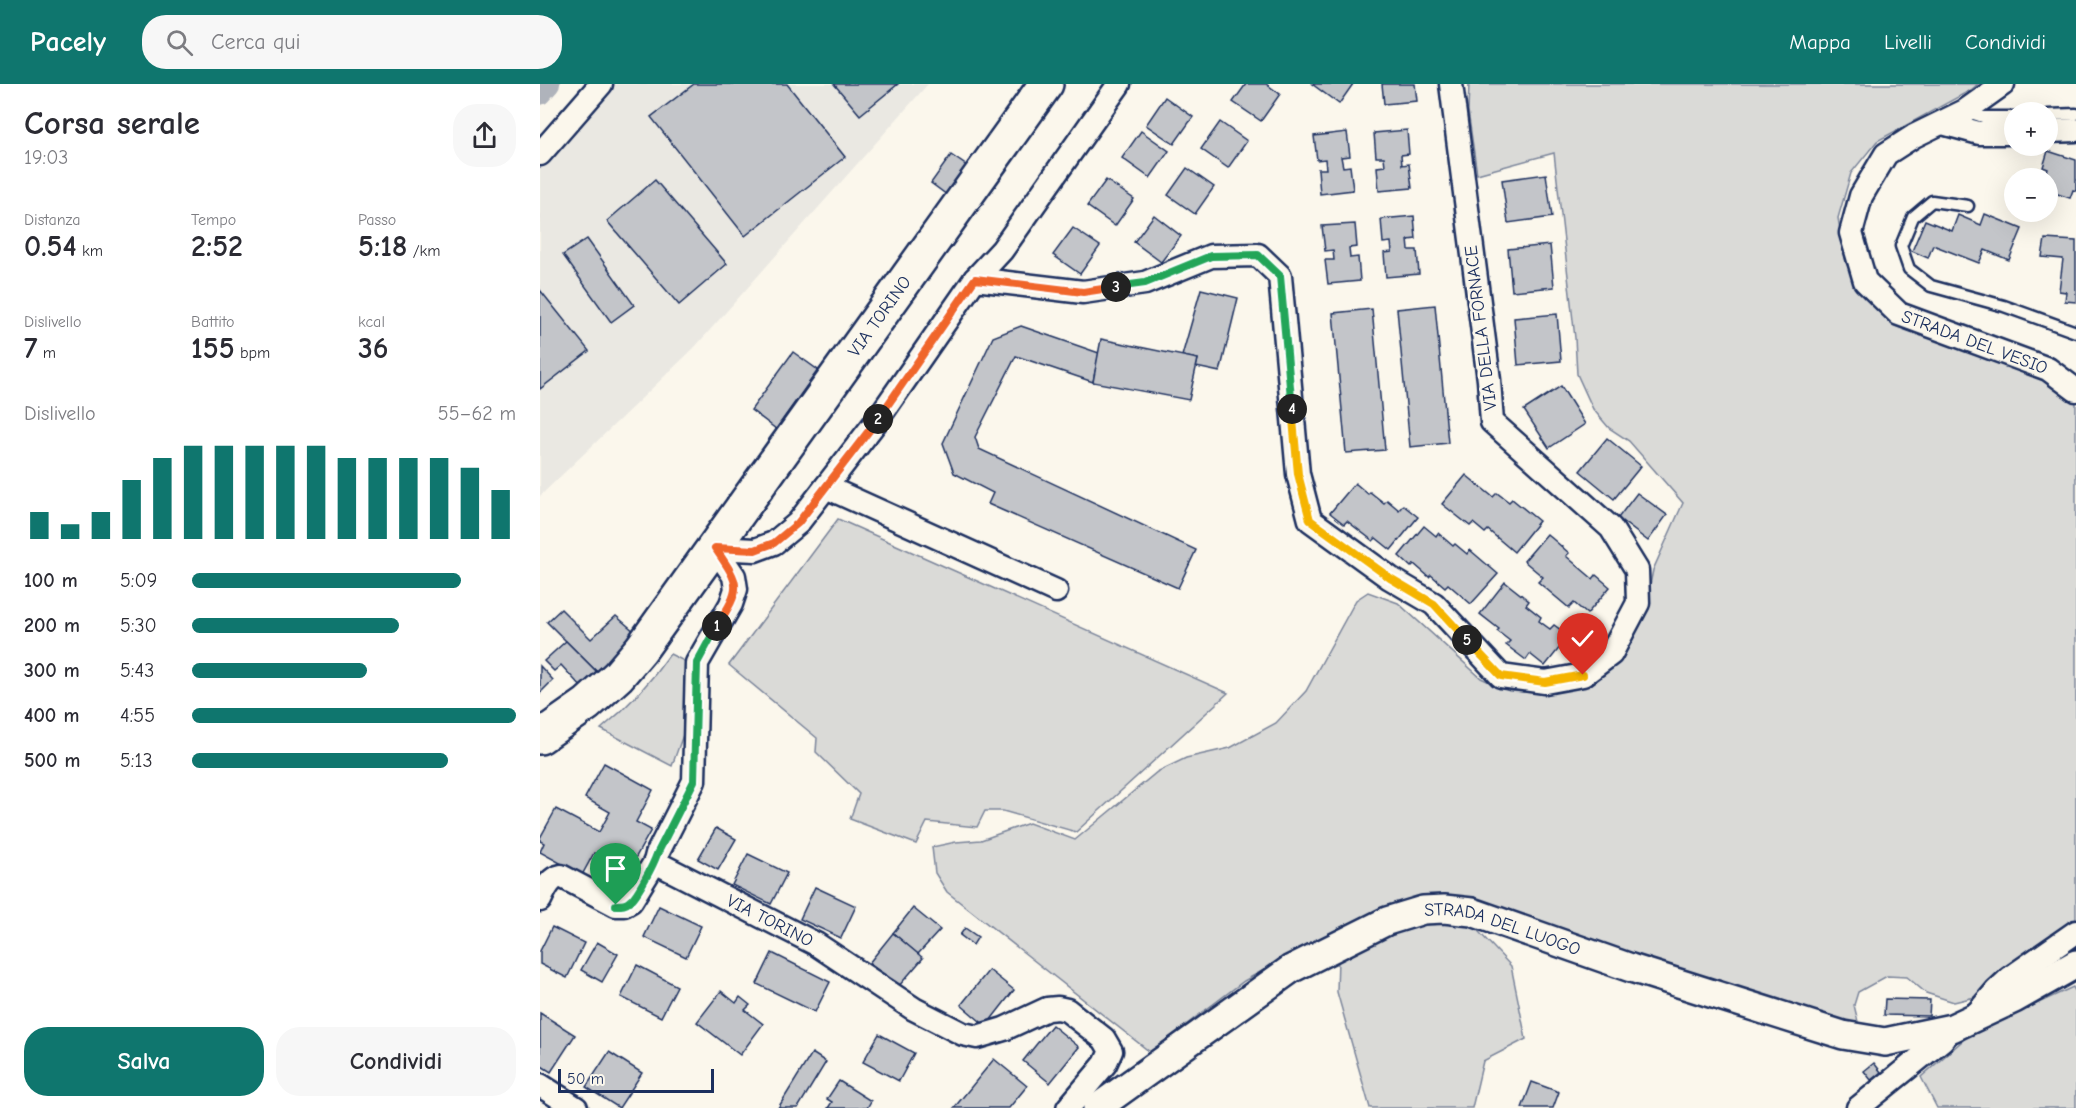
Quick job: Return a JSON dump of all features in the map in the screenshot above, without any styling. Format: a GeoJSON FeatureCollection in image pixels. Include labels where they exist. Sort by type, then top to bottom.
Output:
{"type":"FeatureCollection","features":[{"type":"Feature","properties":{"kind":"main road","name":"VIA TORINO"},"geometry":{"type":"LineString","coordinates":[[540,737],[587,705],[618,676],[641,649],[1046,84]]}},
{"type":"Feature","properties":{"kind":"street"},"geometry":{"type":"LineString","coordinates":[[540,154],[601,84]]}},
{"type":"Feature","properties":{"kind":"street"},"geometry":{"type":"LineString","coordinates":[[715,548],[755,550],[774,543],[798,523],[875,423],[975,279],[1002,250],[1119,84]]}},
{"type":"Feature","properties":{"kind":"street","name":"VIA DELLA FORNACE"},"geometry":{"type":"LineString","coordinates":[[975,279],[1083,292],[1145,283],[1211,256],[1258,255],[1280,276],[1298,474],[1310,520],[1390,578],[1434,604],[1501,676],[1545,682],[1583,675],[1611,654],[1638,603],[1637,570],[1611,528],[1492,422],[1489,380],[1451,84]]}},
{"type":"Feature","properties":{"kind":"street","name":"STRADA DEL VESIO"},"geometry":{"type":"LineString","coordinates":[[2003,84],[1965,111],[1914,136],[1886,154],[1861,196],[1851,233],[1864,281],[1899,314],[2048,369],[2076,390]]}},
{"type":"Feature","properties":{"kind":"street"},"geometry":{"type":"LineString","coordinates":[[1942,123],[1979,133],[2004,133]]}},
{"type":"Feature","properties":{"kind":"street"},"geometry":{"type":"LineString","coordinates":[[2058,131],[2076,130]]}},
{"type":"Feature","properties":{"kind":"street"},"geometry":{"type":"LineString","coordinates":[[826,487],[1056,591]]}},
{"type":"Feature","properties":{"kind":"street"},"geometry":{"type":"LineString","coordinates":[[540,900],[549,883],[555,877],[561,876],[616,905],[624,905],[631,901],[655,861],[694,781],[697,663],[711,635],[731,604],[736,589],[734,576],[715,548]]}},
{"type":"Feature","properties":{"kind":"street","name":"VIA TORINO"},"geometry":{"type":"LineString","coordinates":[[655,861],[816,944],[914,1009],[963,1034],[978,1037],[1004,1029],[1047,1009],[1067,1010],[1104,1039],[1111,1051],[1105,1064],[1068,1108]]}},
{"type":"Feature","properties":{"kind":"street","name":"STRADA DEL LUOGO"},"geometry":{"type":"LineString","coordinates":[[1097,1108],[1292,969],[1387,921],[1423,910],[1444,909],[1472,912],[1631,968],[1843,1035],[1885,1042],[1962,1023],[2014,999],[2076,964]]}},
{"type":"Feature","properties":{"kind":"street"},"geometry":{"type":"LineString","coordinates":[[1858,1108],[1962,1023],[2010,978],[2076,932]]}},
{"type":"Feature","properties":{"kind":"street"},"geometry":{"type":"LineString","coordinates":[[540,1085],[576,1108]]}},
{"type":"Feature","properties":{"kind":"lane"},"geometry":{"type":"LineString","coordinates":[[1965,111],[1983,117],[2004,117]]}},
{"type":"Feature","properties":{"kind":"lane"},"geometry":{"type":"LineString","coordinates":[[2058,115],[2076,114]]}},
{"type":"Feature","properties":{"kind":"lane"},"geometry":{"type":"LineString","coordinates":[[1968,206],[1932,201],[1913,217],[1901,246],[1909,269],[1931,286],[2004,306],[2076,332]]}},
{"type":"Feature","properties":{"kind":"shaded area"},"geometry":{"type":"Polygon","coordinates":[[[601,84],[928,84],[694,348],[540,496],[540,154],[601,84]]]}},
{"type":"Feature","properties":{"kind":"shaded area"},"geometry":{"type":"Polygon","coordinates":[[[1469,84],[1978,84],[1877,141],[1851,173],[1838,218],[1846,263],[1866,296],[1898,326],[2049,380],[2076,401],[2076,920],[2059,936],[2019,957],[1979,996],[1954,1002],[1926,993],[1907,977],[1887,976],[1858,992],[1854,1005],[1861,1034],[1474,902],[1420,896],[1343,926],[1244,981],[1150,1052],[947,892],[935,873],[932,847],[981,840],[1029,823],[1075,840],[1157,772],[1186,758],[1230,748],[1276,723],[1306,691],[1356,600],[1368,592],[1398,603],[1481,678],[1509,691],[1544,693],[1583,685],[1618,661],[1643,620],[1653,570],[1683,503],[1629,441],[1609,428],[1593,409],[1577,374],[1554,153],[1477,174],[1468,111],[1469,84]]]}},
{"type":"Feature","properties":{"kind":"shaded area"},"geometry":{"type":"Polygon","coordinates":[[[838,519],[1228,693],[1076,832],[1003,811],[985,811],[977,827],[927,822],[916,844],[850,819],[859,794],[816,752],[817,738],[729,665],[838,519]]]}},
{"type":"Feature","properties":{"kind":"shaded area"},"geometry":{"type":"Polygon","coordinates":[[[670,654],[686,662],[685,729],[672,766],[601,729],[638,694],[670,654]]]}},
{"type":"Feature","properties":{"kind":"shaded area"},"geometry":{"type":"Polygon","coordinates":[[[1465,917],[1511,966],[1526,1039],[1483,1061],[1472,1108],[1370,1108],[1337,992],[1338,959],[1390,929],[1465,917]]]}},
{"type":"Feature","properties":{"kind":"shaded area"},"geometry":{"type":"Polygon","coordinates":[[[2073,987],[2076,993],[2076,1108],[1937,1108],[1921,1077],[1969,1035],[2073,987]]]}},
{"type":"Feature","properties":{"kind":"building"},"geometry":{"type":"Polygon","coordinates":[[[694,84],[787,84],[845,157],[745,236],[651,117],[694,84]]]}},
{"type":"Feature","properties":{"kind":"building"},"geometry":{"type":"Polygon","coordinates":[[[834,84],[898,84],[860,115],[834,84]]]}},
{"type":"Feature","properties":{"kind":"building"},"geometry":{"type":"Polygon","coordinates":[[[1246,84],[1266,84],[1280,94],[1261,121],[1233,102],[1246,84]]]}},
{"type":"Feature","properties":{"kind":"building"},"geometry":{"type":"Polygon","coordinates":[[[1312,84],[1353,84],[1339,104],[1312,84]]]}},
{"type":"Feature","properties":{"kind":"building"},"geometry":{"type":"Polygon","coordinates":[[[1382,84],[1415,84],[1417,101],[1384,104],[1382,84]]]}},
{"type":"Feature","properties":{"kind":"building"},"geometry":{"type":"Polygon","coordinates":[[[1165,97],[1193,117],[1174,144],[1146,125],[1165,97]]]}},
{"type":"Feature","properties":{"kind":"building"},"geometry":{"type":"Polygon","coordinates":[[[1220,122],[1247,141],[1228,168],[1201,149],[1220,122]]]}},
{"type":"Feature","properties":{"kind":"building"},"geometry":{"type":"Polygon","coordinates":[[[1407,130],[1409,154],[1401,155],[1402,165],[1409,164],[1412,188],[1379,191],[1377,167],[1385,166],[1384,157],[1376,157],[1374,133],[1407,130]]]}},
{"type":"Feature","properties":{"kind":"building"},"geometry":{"type":"Polygon","coordinates":[[[1141,131],[1169,151],[1150,178],[1122,158],[1141,131]]]}},
{"type":"Feature","properties":{"kind":"building"},"geometry":{"type":"Polygon","coordinates":[[[1347,132],[1350,156],[1341,157],[1343,167],[1350,166],[1353,190],[1320,194],[1318,169],[1326,169],[1325,159],[1317,160],[1314,136],[1347,132]]]}},
{"type":"Feature","properties":{"kind":"building"},"geometry":{"type":"Polygon","coordinates":[[[2058,154],[2076,160],[2076,191],[2073,190],[2070,198],[2058,194],[2058,168],[2043,167],[2046,156],[2058,154]]]}},
{"type":"Feature","properties":{"kind":"building"},"geometry":{"type":"Polygon","coordinates":[[[951,155],[967,166],[947,195],[931,183],[951,155]]]}},
{"type":"Feature","properties":{"kind":"building"},"geometry":{"type":"Polygon","coordinates":[[[1187,168],[1214,187],[1195,214],[1168,195],[1187,168]]]}},
{"type":"Feature","properties":{"kind":"building"},"geometry":{"type":"Polygon","coordinates":[[[1546,174],[1552,217],[1508,223],[1502,180],[1546,174]]]}},
{"type":"Feature","properties":{"kind":"building"},"geometry":{"type":"Polygon","coordinates":[[[655,180],[727,264],[679,305],[607,221],[655,180]]]}},
{"type":"Feature","properties":{"kind":"building"},"geometry":{"type":"Polygon","coordinates":[[[1106,180],[1134,199],[1115,226],[1087,206],[1106,180]]]}},
{"type":"Feature","properties":{"kind":"building"},"geometry":{"type":"Polygon","coordinates":[[[1985,214],[2022,229],[2009,260],[1985,250],[1979,263],[1933,245],[1928,258],[1912,251],[1925,220],[1952,231],[1958,215],[1981,225],[1985,214]]]}},
{"type":"Feature","properties":{"kind":"building"},"geometry":{"type":"Polygon","coordinates":[[[1154,215],[1181,236],[1161,262],[1134,242],[1154,215]]]}},
{"type":"Feature","properties":{"kind":"building"},"geometry":{"type":"Polygon","coordinates":[[[1414,216],[1416,239],[1408,240],[1409,250],[1417,250],[1419,274],[1386,277],[1384,253],[1392,252],[1391,242],[1383,243],[1381,219],[1414,216]]]}},
{"type":"Feature","properties":{"kind":"building"},"geometry":{"type":"Polygon","coordinates":[[[1355,224],[1357,247],[1349,248],[1350,258],[1358,257],[1360,281],[1328,284],[1325,260],[1334,260],[1333,250],[1325,251],[1322,226],[1355,224]]]}},
{"type":"Feature","properties":{"kind":"building"},"geometry":{"type":"Polygon","coordinates":[[[1073,228],[1100,246],[1080,274],[1053,255],[1073,228]]]}},
{"type":"Feature","properties":{"kind":"building"},"geometry":{"type":"Polygon","coordinates":[[[587,239],[634,305],[611,322],[563,255],[587,239]]]}},
{"type":"Feature","properties":{"kind":"building"},"geometry":{"type":"Polygon","coordinates":[[[2045,239],[2076,241],[2076,302],[2065,301],[2066,292],[2059,291],[2063,259],[2042,257],[2045,239]]]}},
{"type":"Feature","properties":{"kind":"building"},"geometry":{"type":"Polygon","coordinates":[[[1550,245],[1554,287],[1512,291],[1508,249],[1550,245]]]}},
{"type":"Feature","properties":{"kind":"building"},"geometry":{"type":"Polygon","coordinates":[[[1201,289],[1238,298],[1220,372],[1196,367],[1198,359],[1182,356],[1201,289]]]}},
{"type":"Feature","properties":{"kind":"building"},"geometry":{"type":"Polygon","coordinates":[[[540,290],[589,351],[540,389],[540,290]]]}},
{"type":"Feature","properties":{"kind":"building"},"geometry":{"type":"Polygon","coordinates":[[[1435,305],[1448,443],[1410,447],[1397,309],[1435,305]]]}},
{"type":"Feature","properties":{"kind":"building"},"geometry":{"type":"Polygon","coordinates":[[[1372,309],[1385,450],[1346,453],[1333,313],[1372,309]]]}},
{"type":"Feature","properties":{"kind":"building"},"geometry":{"type":"Polygon","coordinates":[[[1557,314],[1561,361],[1518,365],[1514,318],[1557,314]]]}},
{"type":"Feature","properties":{"kind":"building"},"geometry":{"type":"Polygon","coordinates":[[[1021,326],[1099,353],[1093,382],[1016,356],[975,437],[979,449],[1196,550],[1178,588],[988,504],[993,493],[954,473],[943,443],[993,337],[1021,326]]]}},
{"type":"Feature","properties":{"kind":"building"},"geometry":{"type":"Polygon","coordinates":[[[1101,339],[1198,359],[1189,400],[1093,382],[1101,339]]]}},
{"type":"Feature","properties":{"kind":"building"},"geometry":{"type":"Polygon","coordinates":[[[793,352],[818,370],[776,429],[751,410],[793,352]]]}},
{"type":"Feature","properties":{"kind":"building"},"geometry":{"type":"Polygon","coordinates":[[[1561,386],[1585,424],[1549,448],[1524,410],[1561,386]]]}},
{"type":"Feature","properties":{"kind":"building"},"geometry":{"type":"Polygon","coordinates":[[[1607,438],[1641,466],[1614,499],[1580,471],[1607,438]]]}},
{"type":"Feature","properties":{"kind":"building"},"geometry":{"type":"Polygon","coordinates":[[[1466,475],[1493,497],[1497,493],[1509,502],[1512,499],[1539,521],[1514,552],[1488,530],[1485,533],[1473,523],[1470,526],[1442,504],[1466,475]]]}},
{"type":"Feature","properties":{"kind":"building"},"geometry":{"type":"Polygon","coordinates":[[[1355,483],[1384,503],[1387,500],[1399,510],[1403,505],[1418,517],[1391,550],[1376,538],[1373,541],[1347,521],[1344,524],[1330,513],[1355,483]]]}},
{"type":"Feature","properties":{"kind":"building"},"geometry":{"type":"Polygon","coordinates":[[[1637,493],[1667,515],[1648,541],[1618,518],[1637,493]]]}},
{"type":"Feature","properties":{"kind":"building"},"geometry":{"type":"Polygon","coordinates":[[[1424,526],[1436,536],[1438,533],[1453,546],[1455,544],[1467,554],[1470,550],[1498,574],[1471,604],[1448,584],[1445,587],[1414,564],[1411,567],[1399,556],[1424,526]]]}},
{"type":"Feature","properties":{"kind":"building"},"geometry":{"type":"Polygon","coordinates":[[[1547,534],[1569,553],[1566,556],[1593,579],[1596,575],[1610,587],[1587,614],[1574,603],[1569,608],[1538,582],[1543,577],[1524,561],[1547,534]]]}},
{"type":"Feature","properties":{"kind":"building"},"geometry":{"type":"Polygon","coordinates":[[[1505,582],[1529,601],[1526,605],[1541,617],[1539,621],[1550,629],[1554,625],[1569,636],[1545,666],[1530,654],[1526,660],[1506,645],[1510,641],[1480,614],[1505,582]]]}},
{"type":"Feature","properties":{"kind":"building"},"geometry":{"type":"Polygon","coordinates":[[[561,609],[591,639],[616,616],[641,637],[601,676],[547,622],[561,609]]]}},
{"type":"Feature","properties":{"kind":"building"},"geometry":{"type":"Polygon","coordinates":[[[566,641],[599,674],[583,689],[561,665],[554,671],[544,661],[566,641]]]}},
{"type":"Feature","properties":{"kind":"building"},"geometry":{"type":"Polygon","coordinates":[[[540,666],[553,680],[540,693],[540,666]]]}},
{"type":"Feature","properties":{"kind":"building"},"geometry":{"type":"Polygon","coordinates":[[[604,763],[653,790],[636,822],[651,830],[628,871],[594,853],[582,875],[540,852],[544,843],[540,841],[540,838],[556,809],[599,832],[610,812],[585,798],[604,763]]]}},
{"type":"Feature","properties":{"kind":"building"},"geometry":{"type":"Polygon","coordinates":[[[716,828],[736,839],[718,870],[698,859],[716,828]]]}},
{"type":"Feature","properties":{"kind":"building"},"geometry":{"type":"Polygon","coordinates":[[[748,854],[787,873],[771,904],[732,885],[748,854]]]}},
{"type":"Feature","properties":{"kind":"building"},"geometry":{"type":"Polygon","coordinates":[[[815,887],[856,906],[841,938],[800,919],[815,887]]]}},
{"type":"Feature","properties":{"kind":"building"},"geometry":{"type":"Polygon","coordinates":[[[659,906],[701,926],[686,957],[644,937],[659,906]]]}},
{"type":"Feature","properties":{"kind":"building"},"geometry":{"type":"Polygon","coordinates":[[[913,908],[940,930],[918,954],[893,933],[913,908]]]}},
{"type":"Feature","properties":{"kind":"building"},"geometry":{"type":"Polygon","coordinates":[[[552,927],[584,943],[567,978],[540,964],[540,951],[552,927]]]}},
{"type":"Feature","properties":{"kind":"building"},"geometry":{"type":"Polygon","coordinates":[[[965,928],[978,937],[973,945],[960,935],[965,928]]]}},
{"type":"Feature","properties":{"kind":"building"},"geometry":{"type":"Polygon","coordinates":[[[893,933],[923,958],[898,987],[869,963],[893,933]]]}},
{"type":"Feature","properties":{"kind":"building"},"geometry":{"type":"Polygon","coordinates":[[[597,942],[618,954],[602,982],[581,970],[597,942]]]}},
{"type":"Feature","properties":{"kind":"building"},"geometry":{"type":"Polygon","coordinates":[[[772,953],[830,982],[815,1012],[757,984],[772,953]]]}},
{"type":"Feature","properties":{"kind":"building"},"geometry":{"type":"Polygon","coordinates":[[[637,965],[677,986],[661,1017],[621,997],[637,965]]]}},
{"type":"Feature","properties":{"kind":"building"},"geometry":{"type":"Polygon","coordinates":[[[989,970],[1014,990],[986,1026],[961,1005],[989,970]]]}},
{"type":"Feature","properties":{"kind":"building"},"geometry":{"type":"Polygon","coordinates":[[[721,991],[736,1003],[740,997],[750,1005],[745,1010],[763,1024],[740,1055],[697,1022],[721,991]]]}},
{"type":"Feature","properties":{"kind":"building"},"geometry":{"type":"Polygon","coordinates":[[[1885,999],[1930,1000],[1929,1016],[1884,1015],[1885,999]]]}},
{"type":"Feature","properties":{"kind":"building"},"geometry":{"type":"Polygon","coordinates":[[[540,1013],[575,1035],[551,1072],[540,1065],[540,1013]]]}},
{"type":"Feature","properties":{"kind":"building"},"geometry":{"type":"Polygon","coordinates":[[[1052,1025],[1079,1047],[1050,1083],[1023,1061],[1052,1025]]]}},
{"type":"Feature","properties":{"kind":"building"},"geometry":{"type":"Polygon","coordinates":[[[879,1034],[914,1053],[899,1081],[863,1062],[879,1034]]]}},
{"type":"Feature","properties":{"kind":"building"},"geometry":{"type":"Polygon","coordinates":[[[609,1052],[642,1073],[619,1108],[586,1087],[609,1052]]]}},
{"type":"Feature","properties":{"kind":"building"},"geometry":{"type":"Polygon","coordinates":[[[812,1053],[826,1062],[798,1108],[778,1108],[812,1053]]]}},
{"type":"Feature","properties":{"kind":"building"},"geometry":{"type":"Polygon","coordinates":[[[994,1059],[1027,1086],[1009,1108],[954,1108],[994,1059]]]}},
{"type":"Feature","properties":{"kind":"building"},"geometry":{"type":"Polygon","coordinates":[[[1874,1063],[1881,1072],[1871,1080],[1864,1071],[1874,1063]]]}},
{"type":"Feature","properties":{"kind":"building"},"geometry":{"type":"Polygon","coordinates":[[[839,1081],[871,1101],[867,1108],[828,1108],[832,1102],[827,1099],[839,1081]]]}},
{"type":"Feature","properties":{"kind":"building"},"geometry":{"type":"Polygon","coordinates":[[[1532,1082],[1559,1092],[1553,1108],[1522,1108],[1532,1082]]]}},
{"type":"Feature","properties":{"kind":"waterway"},"geometry":{"type":"LineString","coordinates":[[540,94],[549,84]]}},
{"type":"Feature","properties":{"kind":"route"},"geometry":{"type":"LineString","coordinates":[[616,905],[624,905],[631,901],[655,861],[694,781],[697,663],[711,635],[731,604],[736,589],[734,576],[715,548],[755,550],[774,543],[798,523],[875,423],[975,279],[1083,292],[1145,283],[1211,256],[1258,255],[1280,276],[1298,474],[1310,520],[1390,578],[1434,604],[1501,676],[1545,682],[1583,675]]}}]}
